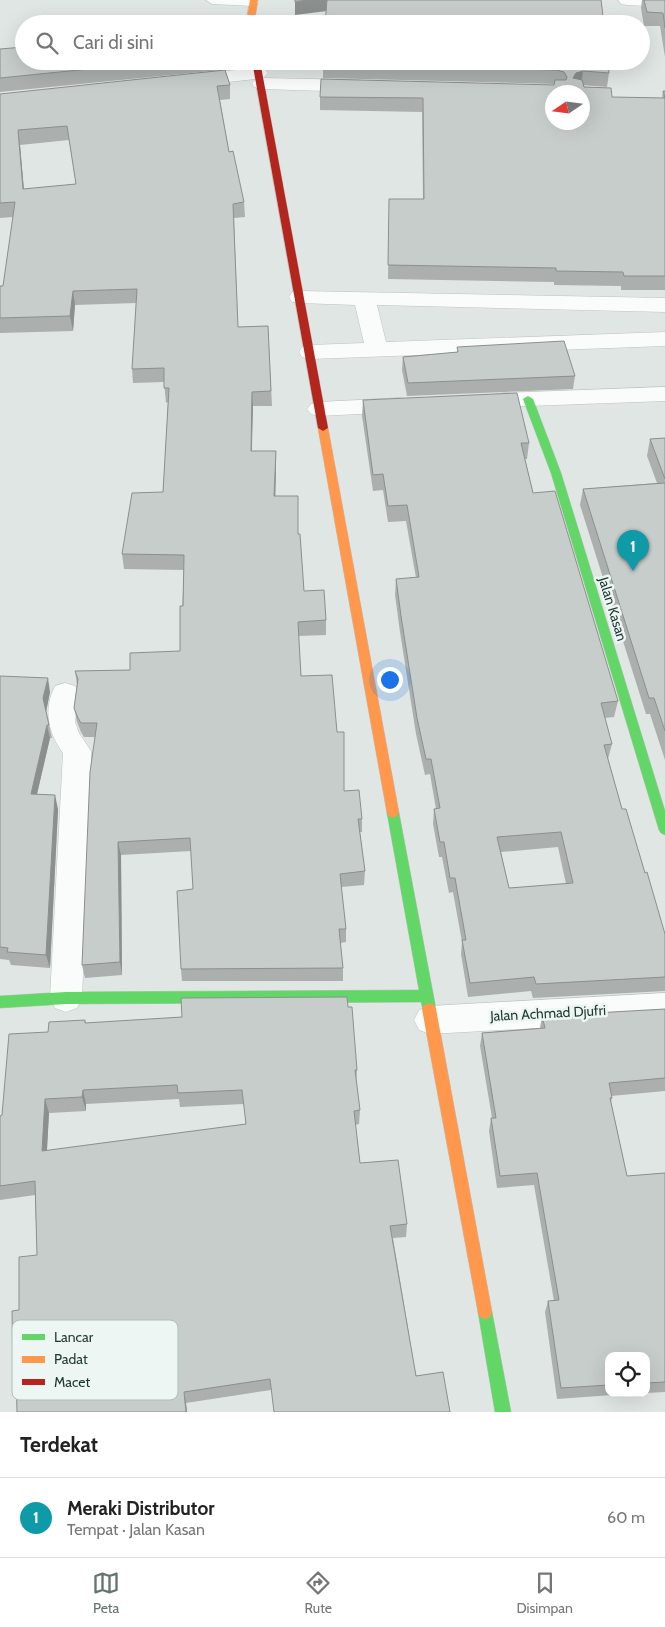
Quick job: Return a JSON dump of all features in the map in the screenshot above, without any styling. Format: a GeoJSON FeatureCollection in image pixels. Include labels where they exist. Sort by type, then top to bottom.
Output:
{"type":"FeatureCollection","features":[{"type":"Feature","properties":{"kind":"street"},"geometry":{"type":"LineString","coordinates":[[627,0],[664,1]]}},
{"type":"Feature","properties":{"kind":"street"},"geometry":{"type":"LineString","coordinates":[[253,15],[257,1]]}},
{"type":"Feature","properties":{"kind":"street"},"geometry":{"type":"LineString","coordinates":[[259,72],[503,1412]]}},
{"type":"Feature","properties":{"kind":"street"},"geometry":{"type":"LineString","coordinates":[[172,82],[259,72],[378,87]]}},
{"type":"Feature","properties":{"kind":"street"},"geometry":{"type":"LineString","coordinates":[[300,297],[665,304]]}},
{"type":"Feature","properties":{"kind":"street"},"geometry":{"type":"LineString","coordinates":[[365,299],[376,349]]}},
{"type":"Feature","properties":{"kind":"street"},"geometry":{"type":"LineString","coordinates":[[310,352],[665,339]]}},
{"type":"Feature","properties":{"kind":"street"},"geometry":{"type":"LineString","coordinates":[[479,401],[665,394]]}},
{"type":"Feature","properties":{"kind":"street","name":"Jalan Kasan"},"geometry":{"type":"LineString","coordinates":[[528,398],[556,473],[665,830]]}},
{"type":"Feature","properties":{"kind":"street"},"geometry":{"type":"LineString","coordinates":[[319,409],[419,404]]}},
{"type":"Feature","properties":{"kind":"street"},"geometry":{"type":"LineString","coordinates":[[65,693],[61,722],[66,738],[76,751],[77,778],[66,998]]}},
{"type":"Feature","properties":{"kind":"street"},"geometry":{"type":"LineString","coordinates":[[0,1002],[66,998],[428,1008]]}},
{"type":"Feature","properties":{"kind":"street","name":"Jalan Achmad Djufri"},"geometry":{"type":"LineString","coordinates":[[428,1008],[665,1007]]}},
{"type":"Feature","properties":{"kind":"lane"},"geometry":{"type":"LineString","coordinates":[[212,0],[257,1]]}},
{"type":"Feature","properties":{"kind":"building"},"geometry":{"type":"Polygon","coordinates":[[[327,0],[601,0],[603,15],[326,15],[327,0]]]}},
{"type":"Feature","properties":{"kind":"building"},"geometry":{"type":"Polygon","coordinates":[[[644,0],[665,0],[665,28],[663,13],[647,12],[644,0]]]}},
{"type":"Feature","properties":{"kind":"building"},"geometry":{"type":"Polygon","coordinates":[[[15,48],[15,70],[79,70],[0,78],[0,49],[15,48]]]}},
{"type":"Feature","properties":{"kind":"building"},"geometry":{"type":"Polygon","coordinates":[[[225,70],[230,85],[217,86],[229,152],[233,151],[244,202],[233,204],[238,327],[268,326],[271,391],[252,392],[251,451],[276,451],[274,496],[298,496],[298,534],[300,534],[304,591],[324,590],[326,620],[298,622],[301,676],[332,675],[337,732],[344,732],[344,791],[359,790],[362,819],[358,819],[365,871],[340,874],[346,929],[339,929],[343,968],[181,969],[177,891],[193,889],[190,838],[118,842],[120,962],[82,965],[90,772],[97,723],[81,723],[78,718],[74,708],[78,679],[75,671],[130,670],[130,653],[180,651],[180,606],[183,606],[184,555],[122,554],[132,493],[163,492],[169,388],[164,388],[164,368],[132,369],[137,289],[73,291],[70,316],[0,318],[0,286],[3,286],[15,202],[0,203],[0,94],[225,70]],[[67,126],[18,130],[23,189],[76,184],[67,126]]]}},
{"type":"Feature","properties":{"kind":"building"},"geometry":{"type":"Polygon","coordinates":[[[557,70],[609,70],[609,73],[583,71],[576,73],[573,78],[582,80],[583,85],[554,85],[555,80],[566,80],[567,77],[564,72],[557,70]]]}},
{"type":"Feature","properties":{"kind":"building"},"geometry":{"type":"Polygon","coordinates":[[[321,79],[554,85],[545,85],[545,130],[590,130],[590,87],[611,88],[612,97],[665,98],[665,276],[624,276],[623,272],[556,271],[556,268],[388,265],[389,199],[424,199],[423,98],[320,97],[321,79]]]}},
{"type":"Feature","properties":{"kind":"building"},"geometry":{"type":"Polygon","coordinates":[[[564,341],[575,376],[408,383],[403,357],[458,352],[457,347],[564,341]]]}},
{"type":"Feature","properties":{"kind":"building"},"geometry":{"type":"Polygon","coordinates":[[[517,393],[529,443],[521,443],[533,493],[555,491],[618,701],[601,703],[612,744],[604,745],[622,809],[626,809],[665,934],[665,977],[536,984],[534,977],[470,983],[462,940],[466,940],[455,878],[450,878],[444,842],[440,842],[434,809],[440,808],[431,759],[426,759],[417,718],[396,579],[419,577],[407,505],[388,506],[383,474],[373,475],[363,400],[517,393]],[[561,832],[497,837],[509,888],[573,883],[561,832]]]}},
{"type":"Feature","properties":{"kind":"building"},"geometry":{"type":"Polygon","coordinates":[[[665,438],[665,479],[650,439],[665,438]]]}},
{"type":"Feature","properties":{"kind":"building"},"geometry":{"type":"Polygon","coordinates":[[[665,483],[665,731],[654,698],[649,698],[583,489],[665,483]]]}},
{"type":"Feature","properties":{"kind":"building"},"geometry":{"type":"Polygon","coordinates":[[[0,676],[48,678],[43,698],[49,725],[47,725],[31,794],[55,795],[46,955],[7,952],[8,948],[0,947],[0,676]]]}},
{"type":"Feature","properties":{"kind":"building"},"geometry":{"type":"Polygon","coordinates":[[[347,997],[348,1007],[352,1007],[357,1070],[355,1070],[360,1110],[354,1111],[360,1163],[398,1160],[407,1224],[390,1226],[416,1376],[443,1372],[450,1412],[274,1412],[270,1379],[184,1392],[186,1412],[17,1412],[17,1400],[178,1400],[178,1320],[12,1320],[12,1311],[19,1310],[19,1257],[37,1255],[35,1181],[0,1186],[0,1116],[2,1115],[9,1034],[48,1032],[49,1022],[85,1020],[85,1023],[182,1017],[181,998],[347,997]],[[177,1085],[83,1090],[82,1097],[45,1099],[42,1151],[246,1124],[242,1090],[178,1093],[177,1085]]]}},
{"type":"Feature","properties":{"kind":"building"},"geometry":{"type":"Polygon","coordinates":[[[665,1009],[665,1078],[609,1083],[612,1098],[610,1098],[627,1176],[665,1173],[665,1382],[650,1383],[650,1352],[605,1352],[605,1385],[561,1388],[548,1301],[559,1300],[537,1173],[500,1176],[491,1118],[496,1118],[482,1033],[545,1028],[542,1016],[665,1009]]]}},
{"type":"Feature","properties":{"kind":"traffic: fast"},"geometry":{"type":"LineString","coordinates":[[528,399],[556,473],[665,830]]}},
{"type":"Feature","properties":{"kind":"traffic: fast"},"geometry":{"type":"LineString","coordinates":[[393,813],[429,1009]]}},
{"type":"Feature","properties":{"kind":"traffic: fast"},"geometry":{"type":"LineString","coordinates":[[0,1002],[66,998],[426,996]]}},
{"type":"Feature","properties":{"kind":"traffic: fast"},"geometry":{"type":"LineString","coordinates":[[485,1312],[503,1412]]}},
{"type":"Feature","properties":{"kind":"traffic: slow"},"geometry":{"type":"LineString","coordinates":[[252,15],[254,0]]}},
{"type":"Feature","properties":{"kind":"traffic: slow"},"geometry":{"type":"LineString","coordinates":[[323,428],[393,813]]}},
{"type":"Feature","properties":{"kind":"traffic: slow"},"geometry":{"type":"LineString","coordinates":[[429,1009],[485,1312]]}},
{"type":"Feature","properties":{"kind":"traffic: jam"},"geometry":{"type":"LineString","coordinates":[[258,70],[323,428]]}},
{"type":"Feature","properties":{"kind":"place","name":"Meraki Distributor"},"geometry":{"type":"Point","coordinates":[633,571]}}]}
